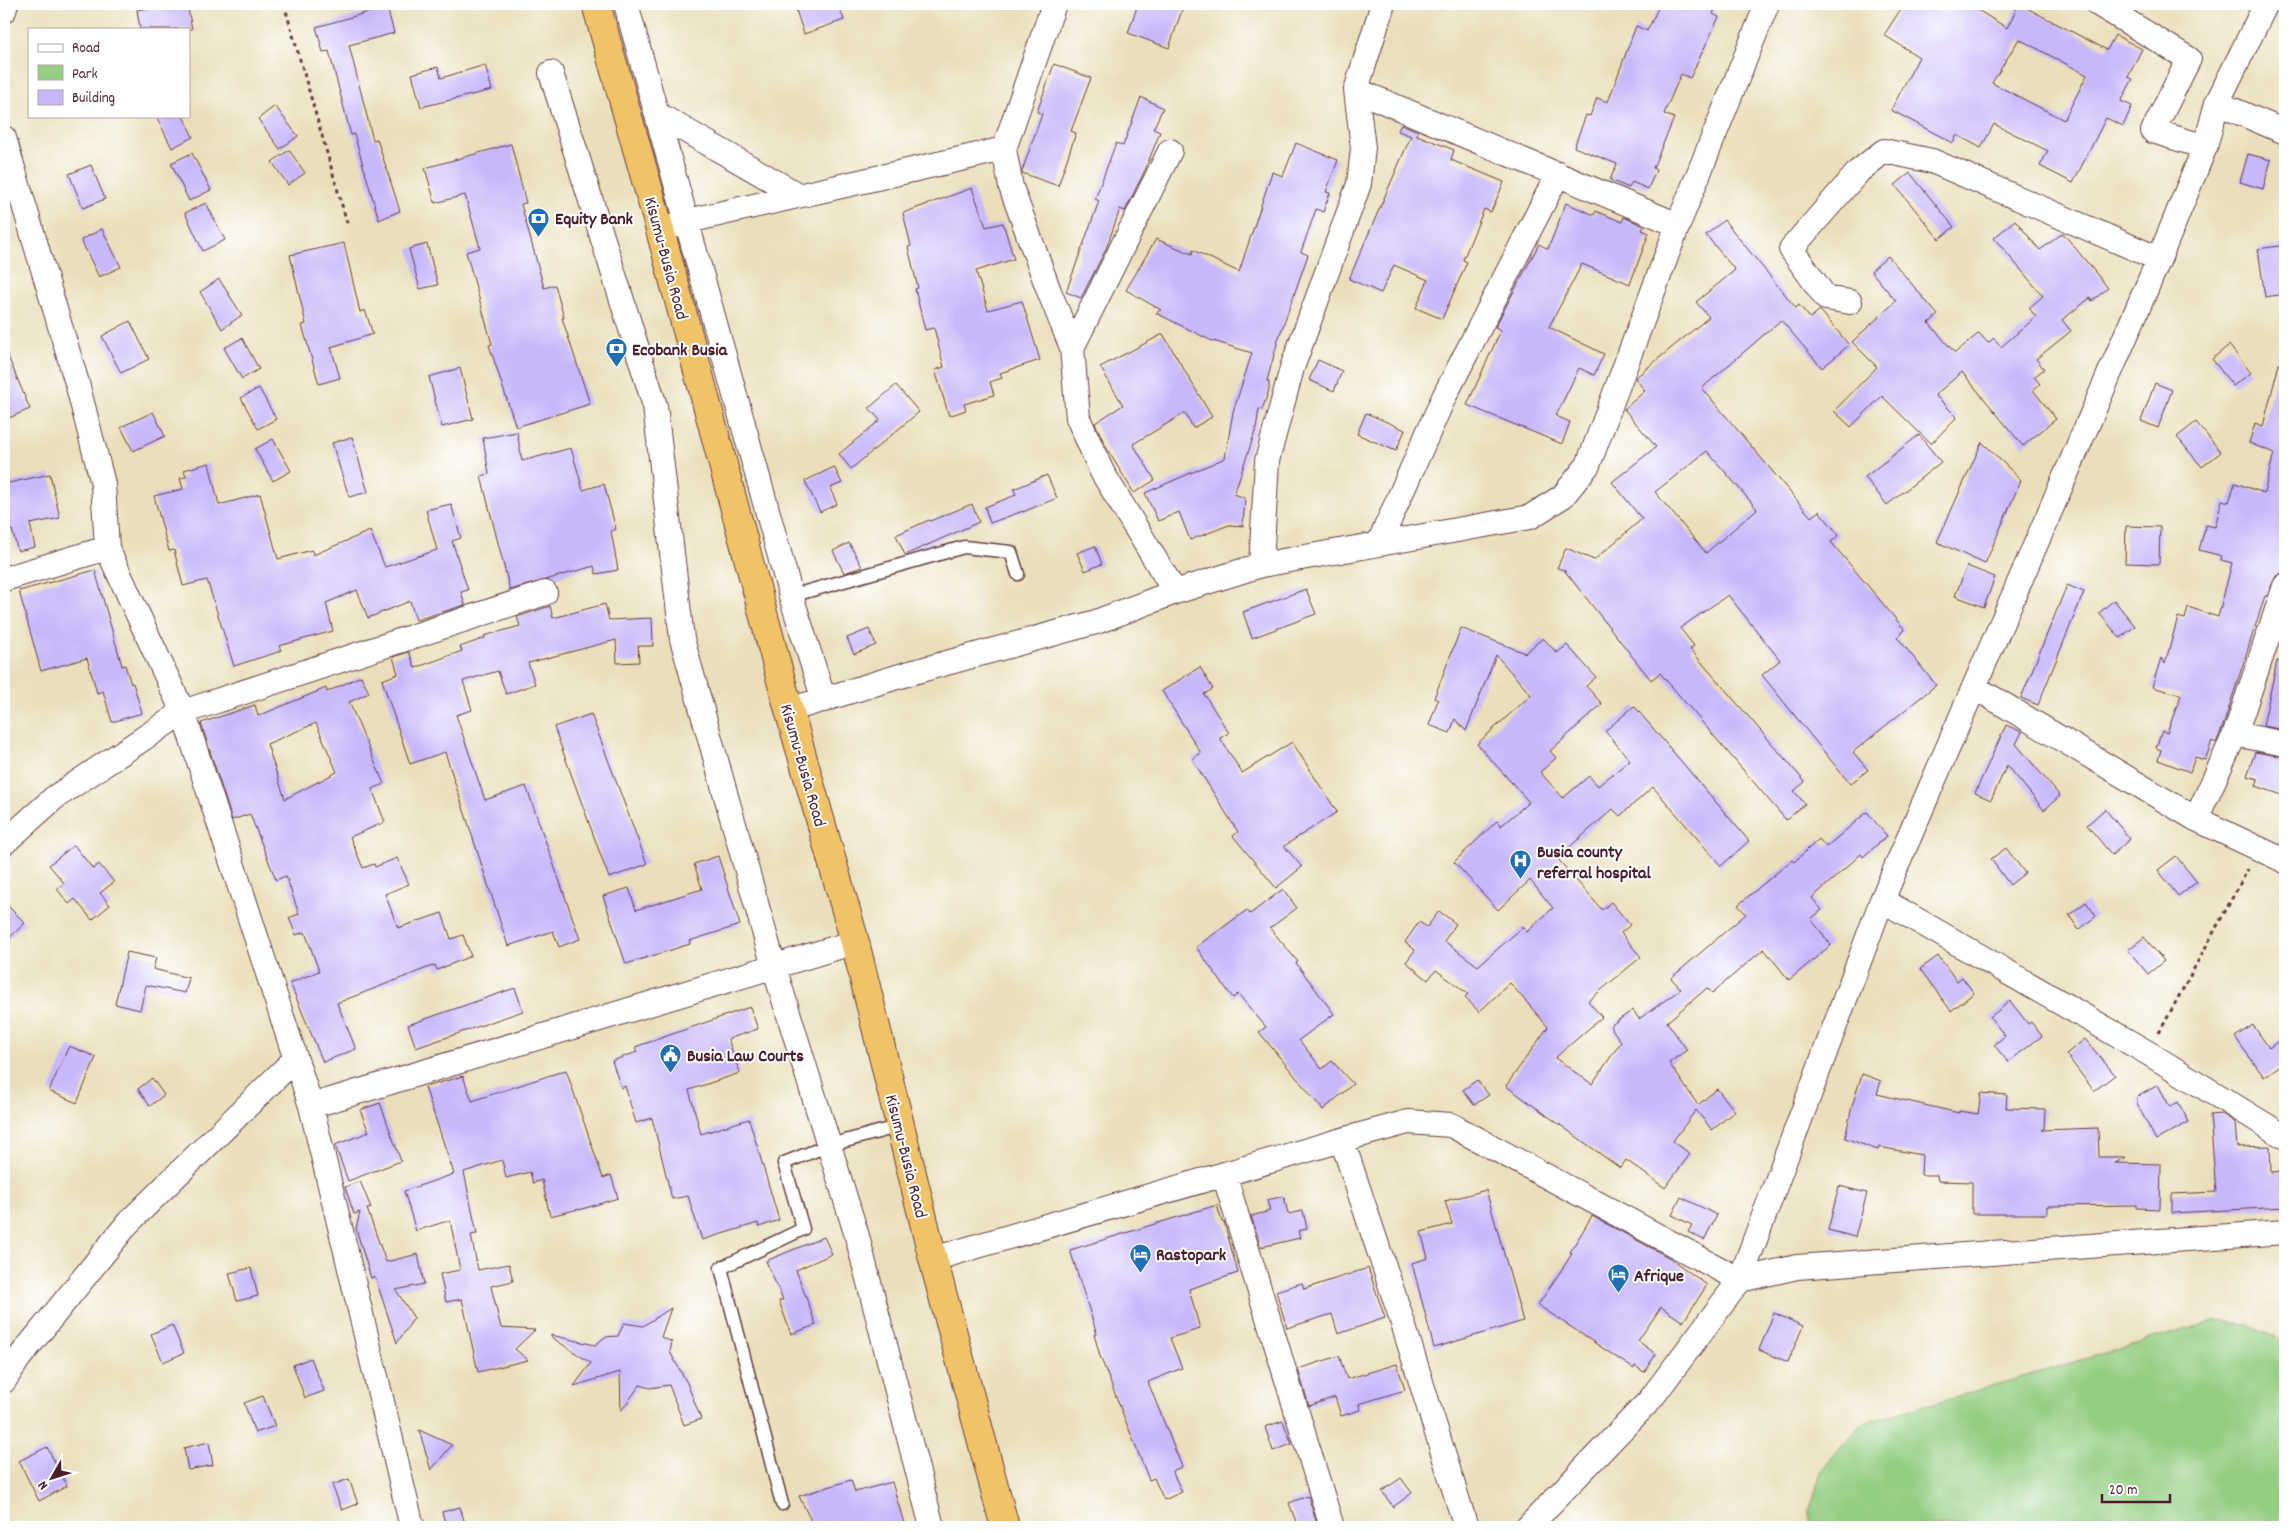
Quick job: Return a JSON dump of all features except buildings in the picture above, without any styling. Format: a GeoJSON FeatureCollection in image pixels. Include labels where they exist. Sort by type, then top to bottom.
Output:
{"type":"FeatureCollection","features":[{"type":"Feature","properties":{"kind":"highway","name":"Kisumu-Busia Road"},"geometry":{"type":"LineString","coordinates":[[596,4],[660,230],[789,710],[855,942],[933,1259],[1005,1527]]}},
{"type":"Feature","properties":{"kind":"street"},"geometry":{"type":"LineString","coordinates":[[4,11],[6,4]]}},
{"type":"Feature","properties":{"kind":"street"},"geometry":{"type":"LineString","coordinates":[[626,4],[791,596],[824,700]]}},
{"type":"Feature","properties":{"kind":"street"},"geometry":{"type":"LineString","coordinates":[[1054,4],[1004,149],[1011,187],[1072,348],[1078,418],[1102,472],[1175,592]]}},
{"type":"Feature","properties":{"kind":"street"},"geometry":{"type":"LineString","coordinates":[[1261,564],[1267,461],[1292,368],[1360,184],[1363,148],[1356,90],[1383,4]]}},
{"type":"Feature","properties":{"kind":"street"},"geometry":{"type":"LineString","coordinates":[[789,710],[910,673],[1096,622],[1175,592],[1261,564],[1530,517],[1563,496],[1588,465],[1678,224],[1768,4]]}},
{"type":"Feature","properties":{"kind":"street"},"geometry":{"type":"LineString","coordinates":[[2098,4],[2189,59],[2153,131],[2205,146]]}},
{"type":"Feature","properties":{"kind":"street"},"geometry":{"type":"LineString","coordinates":[[1528,1527],[1650,1400],[1740,1280],[1882,900],[2159,259],[2205,146],[2217,103],[2266,4]]}},
{"type":"Feature","properties":{"kind":"street"},"geometry":{"type":"LineString","coordinates":[[551,73],[655,406],[682,639],[774,967],[856,1236],[932,1527]]}},
{"type":"Feature","properties":{"kind":"street"},"geometry":{"type":"LineString","coordinates":[[1356,90],[1678,224]]}},
{"type":"Feature","properties":{"kind":"street"},"geometry":{"type":"LineString","coordinates":[[2217,103],[2285,132]]}},
{"type":"Feature","properties":{"kind":"street"},"geometry":{"type":"LineString","coordinates":[[657,114],[798,195]]}},
{"type":"Feature","properties":{"kind":"street"},"geometry":{"type":"LineString","coordinates":[[4,138],[77,383],[103,484],[107,548],[183,712],[311,1106],[412,1527]]}},
{"type":"Feature","properties":{"kind":"street"},"geometry":{"type":"LineString","coordinates":[[660,230],[798,195],[1004,149]]}},
{"type":"Feature","properties":{"kind":"street"},"geometry":{"type":"LineString","coordinates":[[1072,348],[1170,151]]}},
{"type":"Feature","properties":{"kind":"street"},"geometry":{"type":"LineString","coordinates":[[1850,302],[1826,298],[1791,249],[1859,171],[1884,151],[1932,161],[2159,259]]}},
{"type":"Feature","properties":{"kind":"street"},"geometry":{"type":"LineString","coordinates":[[1379,543],[1444,397],[1558,174]]}},
{"type":"Feature","properties":{"kind":"street"},"geometry":{"type":"LineString","coordinates":[[4,579],[107,548]]}},
{"type":"Feature","properties":{"kind":"street"},"geometry":{"type":"LineString","coordinates":[[2196,819],[2235,734],[2285,586]]}},
{"type":"Feature","properties":{"kind":"street"},"geometry":{"type":"LineString","coordinates":[[4,843],[54,798],[183,712],[545,593]]}},
{"type":"Feature","properties":{"kind":"street"},"geometry":{"type":"LineString","coordinates":[[1974,687],[2196,819],[2285,861]]}},
{"type":"Feature","properties":{"kind":"street"},"geometry":{"type":"LineString","coordinates":[[2235,734],[2285,744]]}},
{"type":"Feature","properties":{"kind":"street"},"geometry":{"type":"LineString","coordinates":[[1882,900],[2148,1053],[2285,1137]]}},
{"type":"Feature","properties":{"kind":"street"},"geometry":{"type":"LineString","coordinates":[[311,1106],[855,942]]}},
{"type":"Feature","properties":{"kind":"street"},"geometry":{"type":"LineString","coordinates":[[4,1381],[19,1358],[128,1223],[296,1059]]}},
{"type":"Feature","properties":{"kind":"street"},"geometry":{"type":"LineString","coordinates":[[933,1259],[1408,1122],[1451,1125],[1740,1280],[1797,1267],[2285,1232]]}},
{"type":"Feature","properties":{"kind":"street"},"geometry":{"type":"LineString","coordinates":[[1342,1140],[1400,1314],[1466,1527]]}},
{"type":"Feature","properties":{"kind":"street"},"geometry":{"type":"LineString","coordinates":[[1224,1174],[1332,1527]]}},
{"type":"Feature","properties":{"kind":"lane"},"geometry":{"type":"LineString","coordinates":[[791,596],[964,547],[1010,552],[1018,574]]}},
{"type":"Feature","properties":{"kind":"lane"},"geometry":{"type":"LineString","coordinates":[[782,1504],[721,1268],[803,1229],[784,1163],[827,1146],[900,1126]]}},
{"type":"Feature","properties":{"kind":"path"},"geometry":{"type":"LineString","coordinates":[[284,4],[348,226]]}},
{"type":"Feature","properties":{"kind":"path"},"geometry":{"type":"LineString","coordinates":[[2148,1053],[2259,848]]}},
{"type":"Feature","properties":{"kind":"green space"},"geometry":{"type":"Polygon","coordinates":[[[2215,1321],[2248,1324],[2285,1342],[2285,1527],[1810,1527],[1810,1508],[1822,1470],[1861,1424],[2215,1321]]]}},
{"type":"Feature","properties":{"kind":"place","name":"Equity Bank"},"geometry":{"type":"Point","coordinates":[539,237]}},
{"type":"Feature","properties":{"kind":"place","name":"Ecobank Busia"},"geometry":{"type":"Point","coordinates":[616,368]}},
{"type":"Feature","properties":{"kind":"place","name":"Busia county referral hospital"},"geometry":{"type":"Point","coordinates":[1521,880]}},
{"type":"Feature","properties":{"kind":"place","name":"Busia Law Courts"},"geometry":{"type":"Point","coordinates":[671,1074]}},
{"type":"Feature","properties":{"kind":"place","name":"Rastopark"},"geometry":{"type":"Point","coordinates":[1140,1273]}},
{"type":"Feature","properties":{"kind":"place","name":"Afrique"},"geometry":{"type":"Point","coordinates":[1618,1294]}}]}
